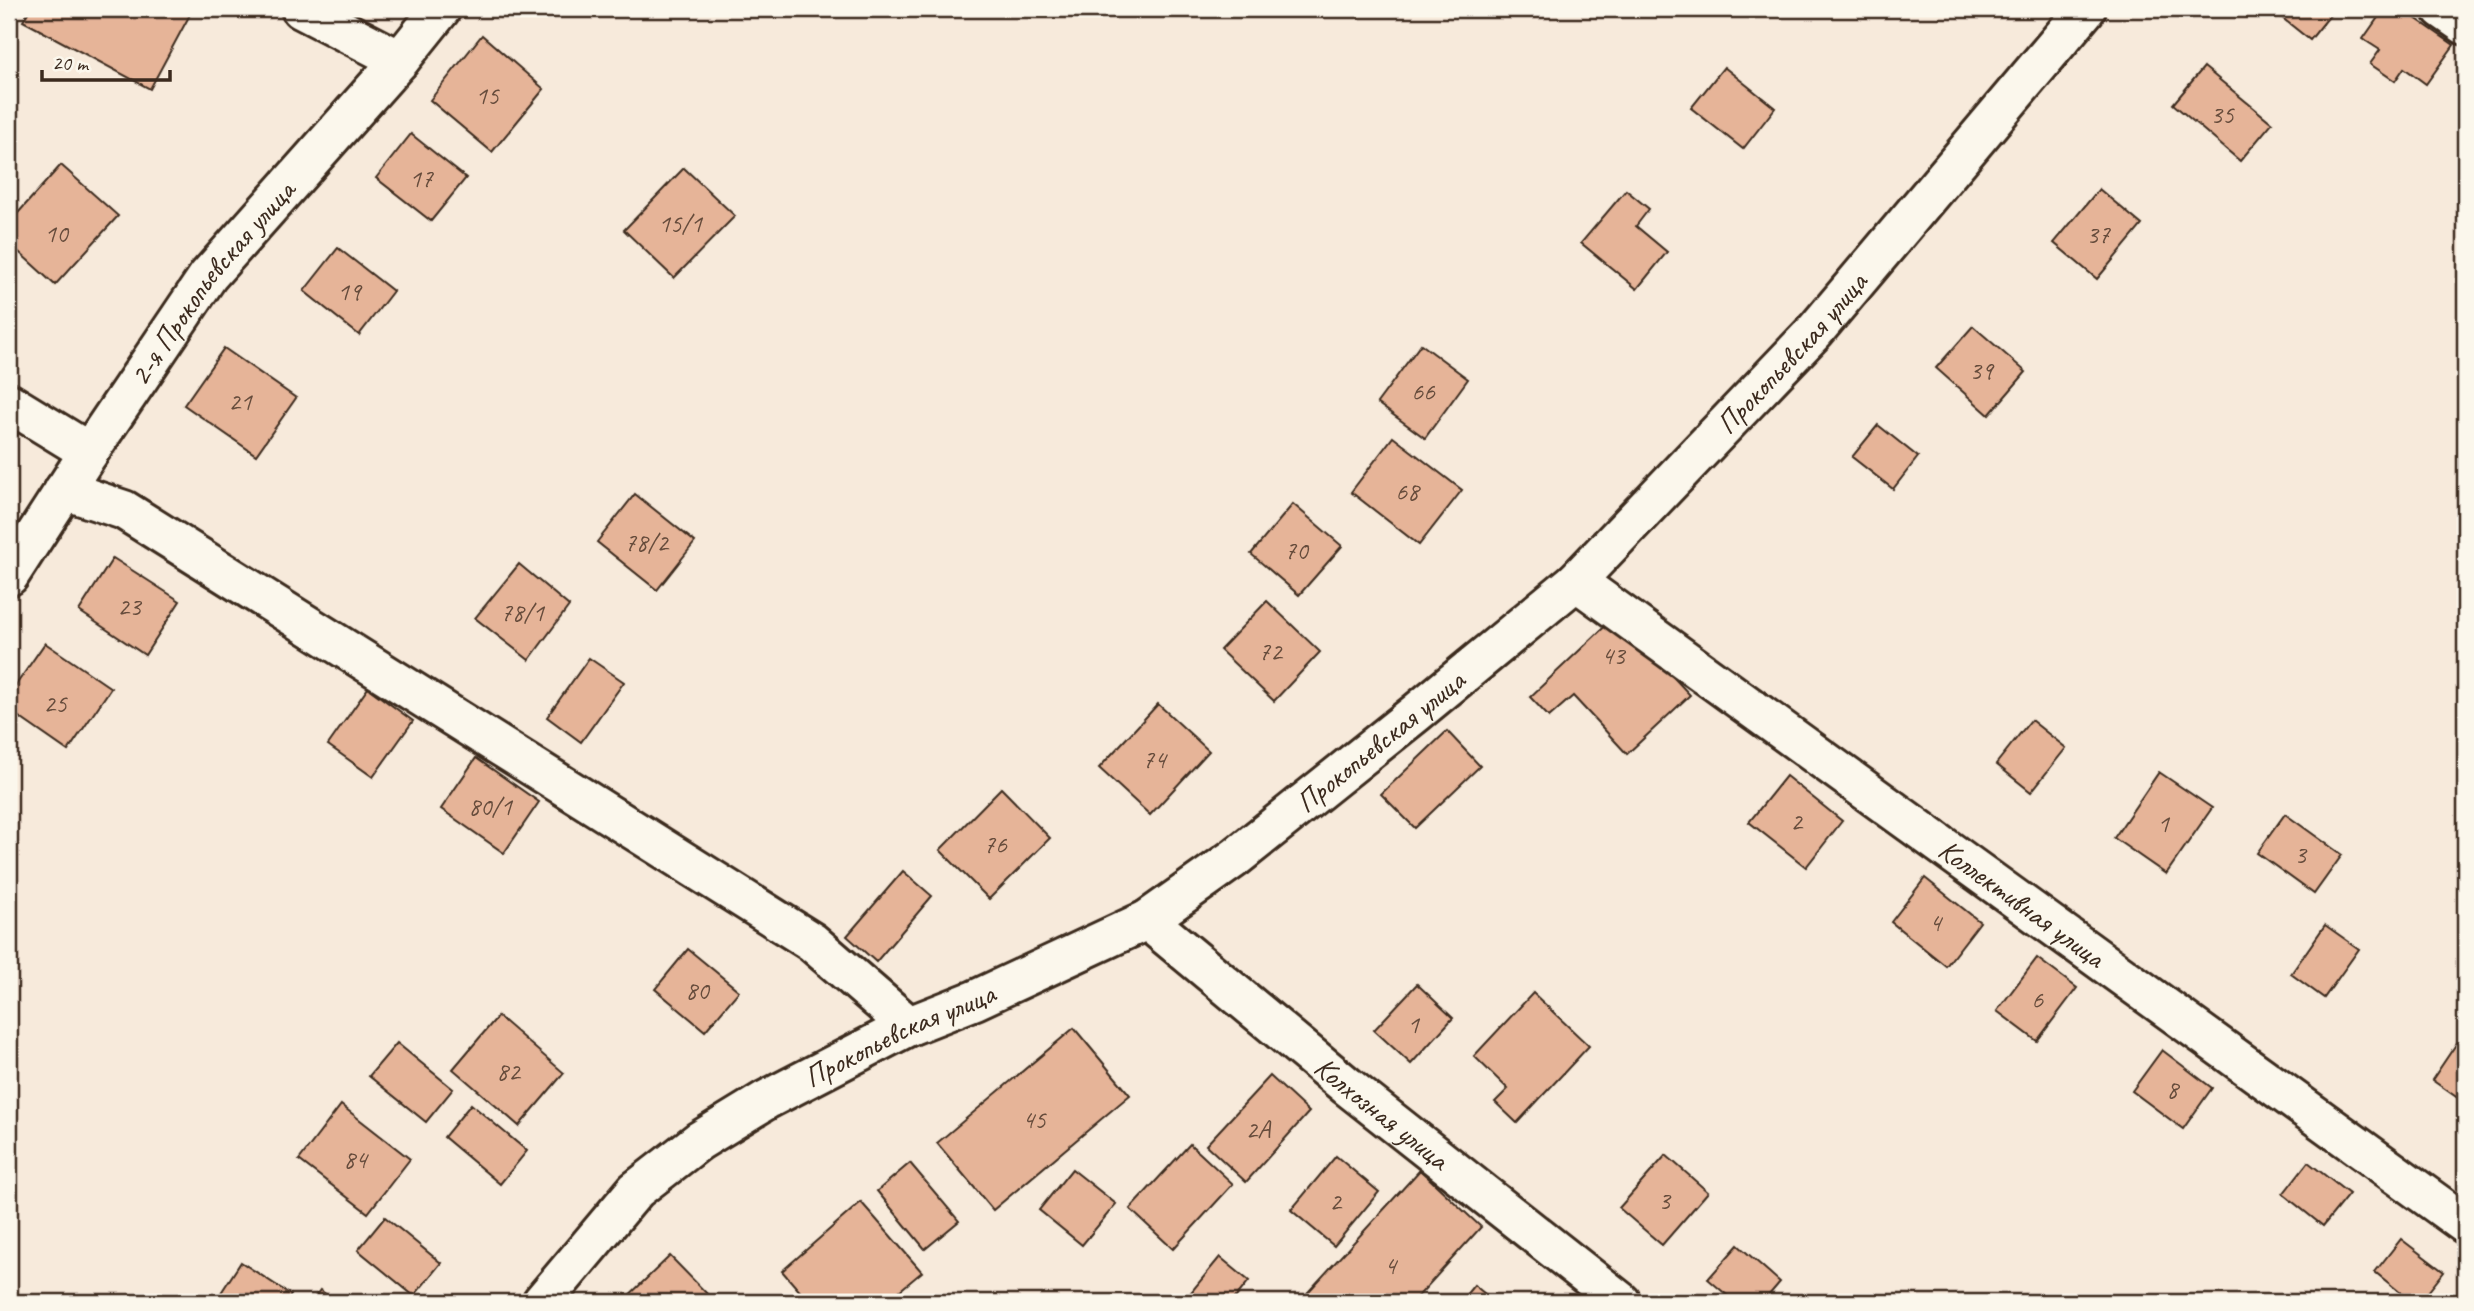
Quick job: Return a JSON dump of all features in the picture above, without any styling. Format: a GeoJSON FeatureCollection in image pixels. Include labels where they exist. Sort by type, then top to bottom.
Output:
{"type":"FeatureCollection","features":[{"type":"Feature","properties":{"kind":"street"},"geometry":{"type":"LineString","coordinates":[[300,9],[400,60]]}},
{"type":"Feature","properties":{"kind":"street","name":"2-я Прокопьевская улица"},"geometry":{"type":"LineString","coordinates":[[9,576],[208,276],[442,9]]}},
{"type":"Feature","properties":{"kind":"street","name":"Прокопьевская улица"},"geometry":{"type":"LineString","coordinates":[[541,1302],[636,1190],[699,1141],[766,1100],[909,1026],[975,1000],[1147,920],[1236,857],[1576,581],[1815,331],[2086,9]]}},
{"type":"Feature","properties":{"kind":"street"},"geometry":{"type":"LineString","coordinates":[[2442,9],[2465,25]]}},
{"type":"Feature","properties":{"kind":"street"},"geometry":{"type":"LineString","coordinates":[[9,403],[89,452]]}},
{"type":"Feature","properties":{"kind":"street"},"geometry":{"type":"LineString","coordinates":[[64,490],[124,510],[811,942],[909,1026]]}},
{"type":"Feature","properties":{"kind":"street","name":"Коллективная улица"},"geometry":{"type":"LineString","coordinates":[[1576,581],[2465,1224]]}},
{"type":"Feature","properties":{"kind":"street","name":"Колхозная улица"},"geometry":{"type":"LineString","coordinates":[[1147,920],[1347,1086],[1621,1302]]}},
{"type":"Feature","properties":{"kind":"building"},"geometry":{"type":"Polygon","coordinates":[[[30,9],[193,9],[150,89],[23,21],[30,9]]]}},
{"type":"Feature","properties":{"kind":"building"},"geometry":{"type":"Polygon","coordinates":[[[2271,9],[2335,9],[2310,40],[2271,9]]]}},
{"type":"Feature","properties":{"kind":"building"},"geometry":{"type":"Polygon","coordinates":[[[2384,9],[2402,9],[2454,45],[2426,84],[2404,68],[2395,81],[2370,64],[2380,50],[2363,39],[2384,9]]]}},
{"type":"Feature","properties":{"kind":"building"},"geometry":{"type":"Polygon","coordinates":[[[482,35],[544,89],[492,152],[430,100],[482,35]]]}},
{"type":"Feature","properties":{"kind":"building"},"geometry":{"type":"Polygon","coordinates":[[[1724,67],[1775,108],[1743,149],[1691,108],[1724,67]]]}},
{"type":"Feature","properties":{"kind":"building"},"geometry":{"type":"Polygon","coordinates":[[[2204,67],[2272,123],[2240,161],[2173,104],[2204,67]]]}},
{"type":"Feature","properties":{"kind":"building"},"geometry":{"type":"Polygon","coordinates":[[[411,134],[466,178],[431,221],[376,178],[411,134]]]}},
{"type":"Feature","properties":{"kind":"building"},"geometry":{"type":"Polygon","coordinates":[[[61,165],[118,216],[55,285],[9,243],[9,223],[61,165]]]}},
{"type":"Feature","properties":{"kind":"building"},"geometry":{"type":"Polygon","coordinates":[[[684,168],[735,216],[674,278],[624,230],[684,168]]]}},
{"type":"Feature","properties":{"kind":"building"},"geometry":{"type":"Polygon","coordinates":[[[2099,189],[2142,225],[2097,279],[2054,243],[2099,189]]]}},
{"type":"Feature","properties":{"kind":"building"},"geometry":{"type":"Polygon","coordinates":[[[1626,190],[1649,209],[1636,226],[1667,252],[1637,289],[1581,243],[1626,190]]]}},
{"type":"Feature","properties":{"kind":"building"},"geometry":{"type":"Polygon","coordinates":[[[338,248],[393,291],[359,335],[304,291],[338,248]]]}},
{"type":"Feature","properties":{"kind":"building"},"geometry":{"type":"Polygon","coordinates":[[[1973,326],[2026,372],[1989,415],[1936,368],[1973,326]]]}},
{"type":"Feature","properties":{"kind":"building"},"geometry":{"type":"Polygon","coordinates":[[[1421,344],[1468,379],[1425,438],[1377,403],[1421,344]]]}},
{"type":"Feature","properties":{"kind":"building"},"geometry":{"type":"Polygon","coordinates":[[[224,348],[296,398],[256,455],[184,405],[224,348]]]}},
{"type":"Feature","properties":{"kind":"building"},"geometry":{"type":"Polygon","coordinates":[[[9,414],[24,423],[9,449],[9,414]]]}},
{"type":"Feature","properties":{"kind":"building"},"geometry":{"type":"Polygon","coordinates":[[[1878,425],[1918,457],[1893,489],[1852,457],[1878,425]]]}},
{"type":"Feature","properties":{"kind":"building"},"geometry":{"type":"Polygon","coordinates":[[[1393,437],[1462,490],[1419,545],[1351,492],[1393,437]]]}},
{"type":"Feature","properties":{"kind":"building"},"geometry":{"type":"Polygon","coordinates":[[[635,494],[695,542],[657,590],[597,542],[635,494]]]}},
{"type":"Feature","properties":{"kind":"building"},"geometry":{"type":"Polygon","coordinates":[[[1293,504],[1342,546],[1299,595],[1251,554],[1293,504]]]}},
{"type":"Feature","properties":{"kind":"building"},"geometry":{"type":"Polygon","coordinates":[[[113,558],[180,601],[145,655],[79,611],[113,558]]]}},
{"type":"Feature","properties":{"kind":"building"},"geometry":{"type":"Polygon","coordinates":[[[519,564],[569,606],[529,660],[475,618],[519,564]]]}},
{"type":"Feature","properties":{"kind":"building"},"geometry":{"type":"Polygon","coordinates":[[[1267,601],[1320,652],[1274,701],[1220,650],[1267,601]]]}},
{"type":"Feature","properties":{"kind":"building"},"geometry":{"type":"Polygon","coordinates":[[[1616,616],[1690,695],[1627,754],[1573,696],[1549,717],[1530,697],[1616,616]]]}},
{"type":"Feature","properties":{"kind":"building"},"geometry":{"type":"Polygon","coordinates":[[[45,643],[111,688],[68,751],[9,710],[9,695],[45,643]]]}},
{"type":"Feature","properties":{"kind":"building"},"geometry":{"type":"Polygon","coordinates":[[[589,658],[624,682],[581,742],[547,717],[589,658]]]}},
{"type":"Feature","properties":{"kind":"building"},"geometry":{"type":"Polygon","coordinates":[[[368,688],[413,721],[373,777],[328,745],[368,688]]]}},
{"type":"Feature","properties":{"kind":"building"},"geometry":{"type":"Polygon","coordinates":[[[1158,704],[1209,751],[1150,815],[1099,768],[1158,704]]]}},
{"type":"Feature","properties":{"kind":"building"},"geometry":{"type":"Polygon","coordinates":[[[2031,720],[2066,748],[2031,792],[1996,764],[2031,720]]]}},
{"type":"Feature","properties":{"kind":"building"},"geometry":{"type":"Polygon","coordinates":[[[1447,731],[1480,766],[1415,828],[1381,794],[1447,731]]]}},
{"type":"Feature","properties":{"kind":"building"},"geometry":{"type":"Polygon","coordinates":[[[476,758],[539,802],[504,853],[441,809],[476,758]]]}},
{"type":"Feature","properties":{"kind":"building"},"geometry":{"type":"Polygon","coordinates":[[[2159,772],[2212,808],[2166,874],[2114,838],[2159,772]]]}},
{"type":"Feature","properties":{"kind":"building"},"geometry":{"type":"Polygon","coordinates":[[[1786,776],[1842,821],[1806,867],[1749,822],[1786,776]]]}},
{"type":"Feature","properties":{"kind":"building"},"geometry":{"type":"Polygon","coordinates":[[[1001,788],[1050,838],[989,899],[940,850],[1001,788]]]}},
{"type":"Feature","properties":{"kind":"building"},"geometry":{"type":"Polygon","coordinates":[[[2285,814],[2342,855],[2314,894],[2257,853],[2285,814]]]}},
{"type":"Feature","properties":{"kind":"building"},"geometry":{"type":"Polygon","coordinates":[[[903,871],[932,896],[876,962],[847,936],[903,871]]]}},
{"type":"Feature","properties":{"kind":"building"},"geometry":{"type":"Polygon","coordinates":[[[1925,878],[1980,922],[1946,966],[1891,922],[1925,878]]]}},
{"type":"Feature","properties":{"kind":"building"},"geometry":{"type":"Polygon","coordinates":[[[2325,925],[2359,949],[2324,998],[2291,974],[2325,925]]]}},
{"type":"Feature","properties":{"kind":"building"},"geometry":{"type":"Polygon","coordinates":[[[688,949],[739,991],[705,1031],[655,989],[688,949]]]}},
{"type":"Feature","properties":{"kind":"building"},"geometry":{"type":"Polygon","coordinates":[[[2037,958],[2077,988],[2037,1041],[1997,1011],[2037,958]]]}},
{"type":"Feature","properties":{"kind":"building"},"geometry":{"type":"Polygon","coordinates":[[[1417,984],[1453,1018],[1411,1064],[1374,1030],[1417,984]]]}},
{"type":"Feature","properties":{"kind":"building"},"geometry":{"type":"Polygon","coordinates":[[[1533,993],[1589,1046],[1517,1123],[1495,1102],[1508,1089],[1474,1056],[1533,993]]]}},
{"type":"Feature","properties":{"kind":"building"},"geometry":{"type":"Polygon","coordinates":[[[498,1016],[564,1073],[519,1126],[453,1069],[498,1016]]]}},
{"type":"Feature","properties":{"kind":"building"},"geometry":{"type":"Polygon","coordinates":[[[1074,1028],[1130,1095],[993,1210],[937,1143],[1074,1028]]]}},
{"type":"Feature","properties":{"kind":"building"},"geometry":{"type":"Polygon","coordinates":[[[2465,1031],[2465,1103],[2432,1080],[2465,1031]]]}},
{"type":"Feature","properties":{"kind":"building"},"geometry":{"type":"Polygon","coordinates":[[[397,1043],[453,1089],[426,1122],[369,1076],[397,1043]]]}},
{"type":"Feature","properties":{"kind":"building"},"geometry":{"type":"Polygon","coordinates":[[[2162,1050],[2212,1088],[2183,1129],[2132,1091],[2162,1050]]]}},
{"type":"Feature","properties":{"kind":"building"},"geometry":{"type":"Polygon","coordinates":[[[1270,1076],[1309,1112],[1246,1182],[1206,1145],[1270,1076]]]}},
{"type":"Feature","properties":{"kind":"building"},"geometry":{"type":"Polygon","coordinates":[[[471,1104],[527,1151],[500,1184],[444,1137],[471,1104]]]}},
{"type":"Feature","properties":{"kind":"building"},"geometry":{"type":"Polygon","coordinates":[[[341,1105],[410,1159],[368,1213],[299,1160],[341,1105]]]}},
{"type":"Feature","properties":{"kind":"building"},"geometry":{"type":"Polygon","coordinates":[[[1190,1144],[1233,1184],[1173,1249],[1130,1209],[1190,1144]]]}},
{"type":"Feature","properties":{"kind":"building"},"geometry":{"type":"Polygon","coordinates":[[[1666,1155],[1708,1192],[1662,1245],[1619,1208],[1666,1155]]]}},
{"type":"Feature","properties":{"kind":"building"},"geometry":{"type":"Polygon","coordinates":[[[1336,1156],[1379,1192],[1334,1246],[1291,1210],[1336,1156]]]}},
{"type":"Feature","properties":{"kind":"building"},"geometry":{"type":"Polygon","coordinates":[[[2308,1162],[2349,1194],[2323,1226],[2283,1194],[2308,1162]]]}},
{"type":"Feature","properties":{"kind":"building"},"geometry":{"type":"Polygon","coordinates":[[[910,1163],[959,1221],[925,1249],[877,1191],[910,1163]]]}},
{"type":"Feature","properties":{"kind":"building"},"geometry":{"type":"Polygon","coordinates":[[[1072,1169],[1116,1204],[1082,1245],[1039,1210],[1072,1169]]]}},
{"type":"Feature","properties":{"kind":"building"},"geometry":{"type":"Polygon","coordinates":[[[1420,1170],[1481,1227],[1413,1302],[1299,1302],[1420,1170]]]}},
{"type":"Feature","properties":{"kind":"building"},"geometry":{"type":"Polygon","coordinates":[[[861,1202],[922,1272],[886,1302],[809,1302],[782,1271],[861,1202]]]}},
{"type":"Feature","properties":{"kind":"building"},"geometry":{"type":"Polygon","coordinates":[[[385,1217],[441,1263],[414,1296],[358,1250],[385,1217]]]}},
{"type":"Feature","properties":{"kind":"building"},"geometry":{"type":"Polygon","coordinates":[[[2401,1239],[2444,1272],[2420,1302],[2412,1302],[2375,1272],[2401,1239]]]}},
{"type":"Feature","properties":{"kind":"building"},"geometry":{"type":"Polygon","coordinates":[[[1738,1245],[1780,1282],[1763,1302],[1735,1302],[1708,1279],[1738,1245]]]}},
{"type":"Feature","properties":{"kind":"building"},"geometry":{"type":"Polygon","coordinates":[[[670,1256],[715,1302],[622,1302],[670,1256]]]}},
{"type":"Feature","properties":{"kind":"building"},"geometry":{"type":"Polygon","coordinates":[[[1220,1257],[1249,1281],[1232,1302],[1183,1302],[1220,1257]]]}},
{"type":"Feature","properties":{"kind":"building"},"geometry":{"type":"Polygon","coordinates":[[[241,1262],[291,1295],[286,1302],[215,1302],[241,1262]]]}},
{"type":"Feature","properties":{"kind":"building"},"geometry":{"type":"Polygon","coordinates":[[[1474,1285],[1495,1302],[1460,1302],[1474,1285]]]}},
{"type":"Feature","properties":{"kind":"building"},"geometry":{"type":"Polygon","coordinates":[[[320,1290],[337,1302],[311,1302],[320,1290]]]}}]}
